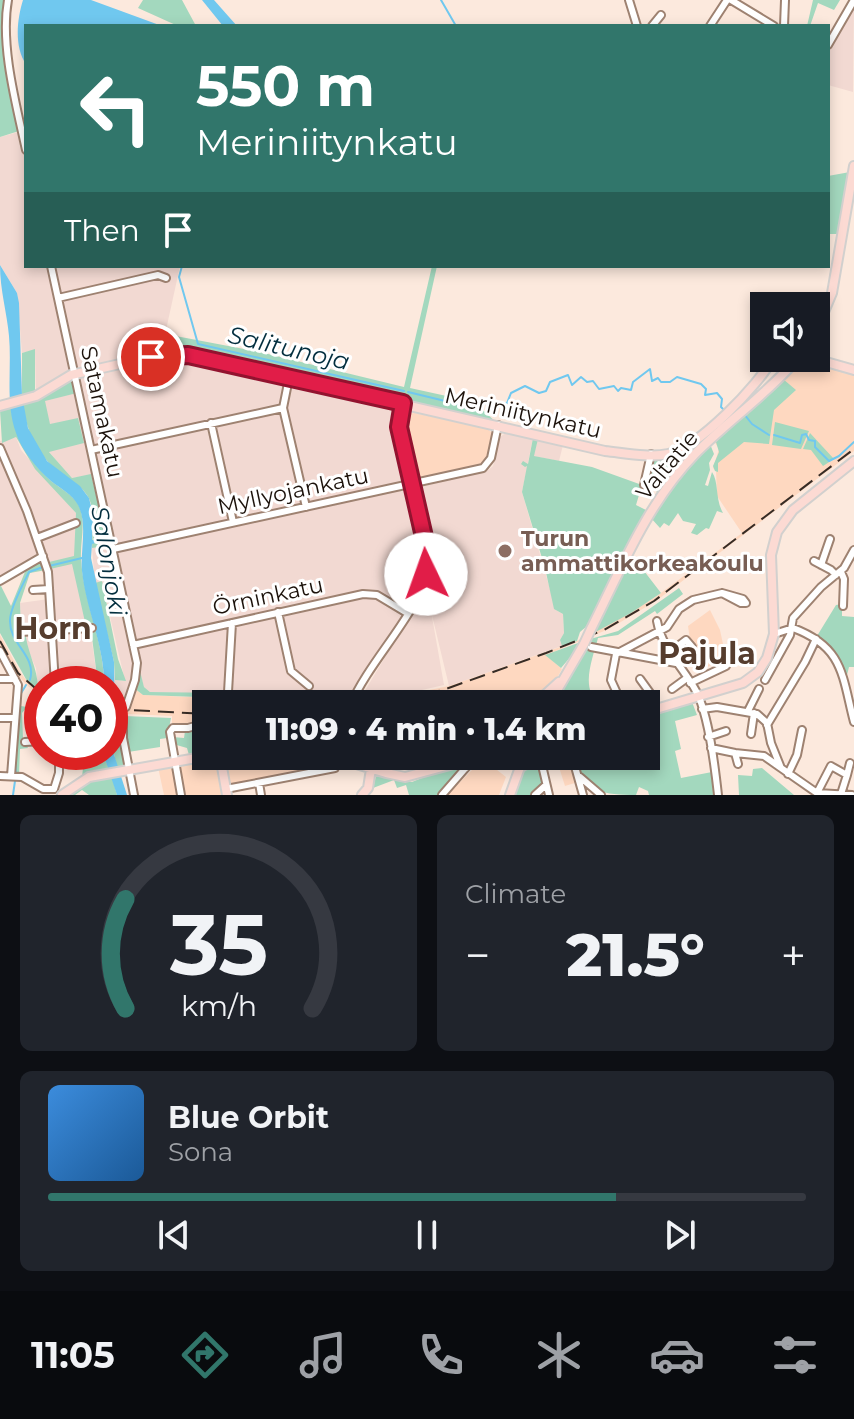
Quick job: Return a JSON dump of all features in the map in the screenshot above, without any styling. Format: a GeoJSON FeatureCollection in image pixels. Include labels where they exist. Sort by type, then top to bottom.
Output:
{"type":"FeatureCollection","features":[{"type":"Feature","properties":{"kind":"main road"},"geometry":{"type":"LineString","coordinates":[[830,306],[854,166]]}},
{"type":"Feature","properties":{"kind":"main road","name":"Meriniitynkatu"},"geometry":{"type":"LineString","coordinates":[[2,405],[36,396],[58,380],[75,374],[173,355],[199,357],[605,451],[670,454],[688,446],[752,389],[764,372]]}},
{"type":"Feature","properties":{"kind":"main road"},"geometry":{"type":"LineString","coordinates":[[830,362],[854,369]]}},
{"type":"Feature","properties":{"kind":"main road","name":"Valtatie"},"geometry":{"type":"LineString","coordinates":[[557,690],[588,645],[591,629],[635,539],[664,491],[694,455],[786,372]]}},
{"type":"Feature","properties":{"kind":"main road"},"geometry":{"type":"LineString","coordinates":[[660,708],[752,678],[767,658],[774,634],[771,555],[777,532],[793,510],[854,461]]}},
{"type":"Feature","properties":{"kind":"main road"},"geometry":{"type":"LineString","coordinates":[[549,690],[570,669]]}},
{"type":"Feature","properties":{"kind":"main road"},"geometry":{"type":"LineString","coordinates":[[128,769],[192,757]]}},
{"type":"Feature","properties":{"kind":"main road"},"geometry":{"type":"LineString","coordinates":[[60,793],[93,777],[124,770]]}},
{"type":"Feature","properties":{"kind":"main road"},"geometry":{"type":"LineString","coordinates":[[223,770],[227,792]]}},
{"type":"Feature","properties":{"kind":"main road"},"geometry":{"type":"LineString","coordinates":[[364,795],[371,789],[373,770]]}},
{"type":"Feature","properties":{"kind":"main road"},"geometry":{"type":"LineString","coordinates":[[378,770],[395,776],[411,776],[430,770]]}},
{"type":"Feature","properties":{"kind":"main road"},"geometry":{"type":"LineString","coordinates":[[510,795],[523,770]]}},
{"type":"Feature","properties":{"kind":"street"},"geometry":{"type":"LineString","coordinates":[[8,0],[3,22],[4,49],[24,141]]}},
{"type":"Feature","properties":{"kind":"street"},"geometry":{"type":"LineString","coordinates":[[629,0],[636,24]]}},
{"type":"Feature","properties":{"kind":"street"},"geometry":{"type":"LineString","coordinates":[[711,24],[729,0],[771,24]]}},
{"type":"Feature","properties":{"kind":"street"},"geometry":{"type":"LineString","coordinates":[[784,24],[785,0]]}},
{"type":"Feature","properties":{"kind":"street"},"geometry":{"type":"LineString","coordinates":[[830,42],[854,0]]}},
{"type":"Feature","properties":{"kind":"street"},"geometry":{"type":"LineString","coordinates":[[654,24],[661,15]]}},
{"type":"Feature","properties":{"kind":"street","name":"Satamakatu"},"geometry":{"type":"LineString","coordinates":[[51,268],[133,645],[137,671],[128,700]]}},
{"type":"Feature","properties":{"kind":"street"},"geometry":{"type":"LineString","coordinates":[[58,298],[158,275],[166,278]]}},
{"type":"Feature","properties":{"kind":"street"},"geometry":{"type":"LineString","coordinates":[[289,378],[283,408],[306,507]]}},
{"type":"Feature","properties":{"kind":"street"},"geometry":{"type":"LineString","coordinates":[[358,690],[421,588],[427,561],[399,427],[403,403]]}},
{"type":"Feature","properties":{"kind":"street"},"geometry":{"type":"LineString","coordinates":[[91,450],[283,408]]}},
{"type":"Feature","properties":{"kind":"street"},"geometry":{"type":"LineString","coordinates":[[211,423],[233,522]]}},
{"type":"Feature","properties":{"kind":"street","name":"Myllyojankatu"},"geometry":{"type":"LineString","coordinates":[[113,549],[483,468],[491,458],[498,425]]}},
{"type":"Feature","properties":{"kind":"street"},"geometry":{"type":"LineString","coordinates":[[0,448],[47,566],[54,666]]}},
{"type":"Feature","properties":{"kind":"street"},"geometry":{"type":"LineString","coordinates":[[644,485],[651,454]]}},
{"type":"Feature","properties":{"kind":"street"},"geometry":{"type":"LineString","coordinates":[[37,538],[76,523]]}},
{"type":"Feature","properties":{"kind":"street"},"geometry":{"type":"LineString","coordinates":[[821,565],[830,539]]}},
{"type":"Feature","properties":{"kind":"street"},"geometry":{"type":"LineString","coordinates":[[765,680],[790,635],[793,618],[851,563],[854,550]]}},
{"type":"Feature","properties":{"kind":"street"},"geometry":{"type":"LineString","coordinates":[[0,581],[43,556]]}},
{"type":"Feature","properties":{"kind":"street"},"geometry":{"type":"LineString","coordinates":[[814,561],[838,574],[844,585],[843,606]]}},
{"type":"Feature","properties":{"kind":"street"},"geometry":{"type":"LineString","coordinates":[[844,585],[854,587]]}},
{"type":"Feature","properties":{"kind":"street"},"geometry":{"type":"LineString","coordinates":[[33,590],[49,589]]}},
{"type":"Feature","properties":{"kind":"street","name":"Örninkatu"},"geometry":{"type":"LineString","coordinates":[[133,645],[371,593],[407,613]]}},
{"type":"Feature","properties":{"kind":"street"},"geometry":{"type":"LineString","coordinates":[[614,690],[611,673],[618,652],[671,624],[679,609],[693,600],[722,593]]}},
{"type":"Feature","properties":{"kind":"street"},"geometry":{"type":"LineString","coordinates":[[278,612],[291,671],[309,686]]}},
{"type":"Feature","properties":{"kind":"street"},"geometry":{"type":"LineString","coordinates":[[657,621],[669,653],[698,697],[711,748],[718,795]]}},
{"type":"Feature","properties":{"kind":"street"},"geometry":{"type":"LineString","coordinates":[[228,690],[232,623]]}},
{"type":"Feature","properties":{"kind":"street"},"geometry":{"type":"LineString","coordinates":[[20,632],[92,628]]}},
{"type":"Feature","properties":{"kind":"street"},"geometry":{"type":"LineString","coordinates":[[774,634],[790,628],[828,647],[837,664],[854,722]]}},
{"type":"Feature","properties":{"kind":"street"},"geometry":{"type":"LineString","coordinates":[[767,725],[800,672],[816,639]]}},
{"type":"Feature","properties":{"kind":"street"},"geometry":{"type":"LineString","coordinates":[[669,653],[686,640],[692,647]]}},
{"type":"Feature","properties":{"kind":"street"},"geometry":{"type":"LineString","coordinates":[[588,645],[676,663]]}},
{"type":"Feature","properties":{"kind":"street"},"geometry":{"type":"LineString","coordinates":[[0,651],[18,685],[14,718],[14,776]]}},
{"type":"Feature","properties":{"kind":"street"},"geometry":{"type":"LineString","coordinates":[[672,689],[726,666]]}},
{"type":"Feature","properties":{"kind":"street"},"geometry":{"type":"LineString","coordinates":[[600,672],[611,673]]}},
{"type":"Feature","properties":{"kind":"street"},"geometry":{"type":"LineString","coordinates":[[0,679],[15,679]]}},
{"type":"Feature","properties":{"kind":"street"},"geometry":{"type":"LineString","coordinates":[[640,679],[648,690]]}},
{"type":"Feature","properties":{"kind":"street"},"geometry":{"type":"LineString","coordinates":[[751,734],[751,712],[759,689]]}},
{"type":"Feature","properties":{"kind":"street"},"geometry":{"type":"LineString","coordinates":[[702,709],[717,707],[751,712],[767,725],[781,768]]}},
{"type":"Feature","properties":{"kind":"street"},"geometry":{"type":"LineString","coordinates":[[0,718],[14,718]]}},
{"type":"Feature","properties":{"kind":"street"},"geometry":{"type":"LineString","coordinates":[[181,795],[170,739],[171,729],[192,727]]}},
{"type":"Feature","properties":{"kind":"street"},"geometry":{"type":"LineString","coordinates":[[789,775],[800,746],[802,730]]}},
{"type":"Feature","properties":{"kind":"street"},"geometry":{"type":"LineString","coordinates":[[708,737],[726,731]]}},
{"type":"Feature","properties":{"kind":"street"},"geometry":{"type":"LineString","coordinates":[[711,748],[764,756],[817,793],[852,795]]}},
{"type":"Feature","properties":{"kind":"street"},"geometry":{"type":"LineString","coordinates":[[735,753],[738,764]]}},
{"type":"Feature","properties":{"kind":"street"},"geometry":{"type":"LineString","coordinates":[[822,762],[847,775]]}},
{"type":"Feature","properties":{"kind":"street"},"geometry":{"type":"LineString","coordinates":[[841,794],[850,763]]}},
{"type":"Feature","properties":{"kind":"street"},"geometry":{"type":"LineString","coordinates":[[817,793],[831,766]]}},
{"type":"Feature","properties":{"kind":"street"},"geometry":{"type":"LineString","coordinates":[[0,776],[14,776],[60,793],[59,770]]}},
{"type":"Feature","properties":{"kind":"street"},"geometry":{"type":"LineString","coordinates":[[124,770],[134,794]]}},
{"type":"Feature","properties":{"kind":"street"},"geometry":{"type":"LineString","coordinates":[[227,792],[325,770]]}},
{"type":"Feature","properties":{"kind":"street"},"geometry":{"type":"LineString","coordinates":[[442,795],[460,770]]}},
{"type":"Feature","properties":{"kind":"street"},"geometry":{"type":"LineString","coordinates":[[535,770],[549,795]]}},
{"type":"Feature","properties":{"kind":"street"},"geometry":{"type":"LineString","coordinates":[[576,770],[583,795]]}},
{"type":"Feature","properties":{"kind":"street"},"geometry":{"type":"LineString","coordinates":[[578,775],[601,795]]}},
{"type":"Feature","properties":{"kind":"street"},"geometry":{"type":"LineString","coordinates":[[259,783],[261,795]]}},
{"type":"Feature","properties":{"kind":"street"},"geometry":{"type":"LineString","coordinates":[[535,795],[546,785]]}},
{"type":"Feature","properties":{"kind":"shaded area"},"geometry":{"type":"Polygon","coordinates":[[[850,0],[854,0],[853,92],[830,86],[830,50],[850,0]]]}},
{"type":"Feature","properties":{"kind":"shaded area"},"geometry":{"type":"Polygon","coordinates":[[[24,131],[24,268],[180,268],[161,353],[402,402],[396,429],[424,552],[424,575],[408,607],[353,690],[150,692],[144,687],[140,673],[134,688],[128,693],[128,666],[122,666],[102,582],[95,583],[92,548],[108,545],[91,475],[72,478],[49,452],[50,424],[36,398],[35,350],[22,353],[17,293],[0,265],[0,137],[24,131]]]}},
{"type":"Feature","properties":{"kind":"shaded area"},"geometry":{"type":"Polygon","coordinates":[[[830,366],[854,375],[854,451],[656,601],[609,629],[546,655],[562,669],[544,690],[430,690],[577,641],[654,598],[742,533],[717,496],[716,471],[713,468],[719,449],[714,441],[790,372],[830,372],[830,366]]]}},
{"type":"Feature","properties":{"kind":"shaded area"},"geometry":{"type":"Polygon","coordinates":[[[415,413],[488,429],[494,435],[487,462],[413,481],[403,422],[405,414],[415,413]]]}},
{"type":"Feature","properties":{"kind":"shaded area"},"geometry":{"type":"Polygon","coordinates":[[[507,432],[533,438],[522,492],[556,610],[563,614],[562,646],[449,686],[431,611],[444,685],[422,690],[365,690],[421,597],[429,599],[427,593],[422,591],[429,574],[429,548],[417,492],[420,487],[487,471],[493,466],[500,437],[507,432]]]}},
{"type":"Feature","properties":{"kind":"shaded area"},"geometry":{"type":"Polygon","coordinates":[[[16,437],[21,450],[76,513],[85,622],[89,621],[95,666],[35,666],[26,646],[25,630],[21,629],[20,603],[49,599],[47,570],[43,558],[0,583],[0,441],[16,437]]]}},
{"type":"Feature","properties":{"kind":"shaded area"},"geometry":{"type":"Polygon","coordinates":[[[538,439],[563,445],[559,461],[533,456],[538,439]]]}},
{"type":"Feature","properties":{"kind":"shaded area"},"geometry":{"type":"Polygon","coordinates":[[[710,610],[723,644],[720,659],[706,668],[690,640],[688,626],[710,610]]]}},
{"type":"Feature","properties":{"kind":"shaded area"},"geometry":{"type":"Polygon","coordinates":[[[0,635],[24,682],[15,673],[0,646],[0,635]]]}},
{"type":"Feature","properties":{"kind":"shaded area"},"geometry":{"type":"Polygon","coordinates":[[[134,688],[143,695],[192,697],[192,726],[172,725],[172,716],[128,714],[134,688]]]}},
{"type":"Feature","properties":{"kind":"shaded area"},"geometry":{"type":"Polygon","coordinates":[[[192,761],[192,770],[312,770],[223,787],[224,795],[164,795],[158,767],[172,765],[175,781],[180,779],[178,764],[192,761]]]}},
{"type":"Feature","properties":{"kind":"shaded area"},"geometry":{"type":"Polygon","coordinates":[[[472,770],[497,770],[506,777],[499,795],[447,795],[472,770]]]}},
{"type":"Feature","properties":{"kind":"shaded area"},"geometry":{"type":"Polygon","coordinates":[[[560,770],[575,770],[578,782],[565,786],[560,770]]]}},
{"type":"Feature","properties":{"kind":"green space"},"geometry":{"type":"Polygon","coordinates":[[[0,0],[7,0],[6,49],[19,131],[0,137],[0,0]]]}},
{"type":"Feature","properties":{"kind":"green space"},"geometry":{"type":"Polygon","coordinates":[[[143,0],[182,0],[195,24],[174,24],[138,8],[143,0]]]}},
{"type":"Feature","properties":{"kind":"green space"},"geometry":{"type":"Polygon","coordinates":[[[813,0],[840,0],[834,10],[818,3],[811,24],[807,24],[813,0]]]}},
{"type":"Feature","properties":{"kind":"green space"},"geometry":{"type":"Polygon","coordinates":[[[850,172],[839,234],[830,234],[830,176],[850,172]]]}},
{"type":"Feature","properties":{"kind":"green space"},"geometry":{"type":"Polygon","coordinates":[[[432,268],[437,268],[410,388],[474,402],[498,424],[161,353],[165,334],[260,352],[404,387],[432,268]]]}},
{"type":"Feature","properties":{"kind":"green space"},"geometry":{"type":"Polygon","coordinates":[[[35,349],[35,395],[22,399],[22,353],[35,349]]]}},
{"type":"Feature","properties":{"kind":"green space"},"geometry":{"type":"Polygon","coordinates":[[[70,378],[74,380],[77,393],[45,401],[50,424],[78,418],[84,443],[49,452],[72,478],[91,474],[108,546],[92,548],[93,515],[89,498],[43,456],[29,431],[24,412],[23,403],[70,378]]]}},
{"type":"Feature","properties":{"kind":"green space"},"geometry":{"type":"Polygon","coordinates":[[[783,379],[796,390],[774,410],[769,444],[744,442],[718,463],[718,472],[715,471],[713,466],[719,452],[716,442],[783,379]]]}},
{"type":"Feature","properties":{"kind":"green space"},"geometry":{"type":"Polygon","coordinates":[[[11,407],[15,428],[29,456],[50,480],[72,497],[81,510],[85,590],[103,666],[96,666],[90,622],[85,622],[72,564],[50,569],[49,562],[74,556],[76,513],[35,469],[16,437],[2,443],[0,410],[11,407]]]}},
{"type":"Feature","properties":{"kind":"green space"},"geometry":{"type":"Polygon","coordinates":[[[775,422],[809,431],[801,449],[772,445],[775,422]]]}},
{"type":"Feature","properties":{"kind":"green space"},"geometry":{"type":"Polygon","coordinates":[[[810,433],[834,459],[823,466],[811,450],[803,449],[810,433]]]}},
{"type":"Feature","properties":{"kind":"green space"},"geometry":{"type":"Polygon","coordinates":[[[533,438],[538,439],[534,456],[592,467],[642,485],[636,505],[646,510],[587,626],[580,632],[577,641],[562,646],[563,614],[554,609],[522,492],[527,466],[521,464],[523,461],[528,464],[533,438]]]}},
{"type":"Feature","properties":{"kind":"green space"},"geometry":{"type":"Polygon","coordinates":[[[710,444],[714,454],[705,485],[708,486],[712,472],[723,513],[717,511],[709,529],[697,535],[691,533],[696,524],[683,521],[678,513],[669,526],[664,523],[660,528],[651,518],[677,482],[675,480],[710,444]]]}},
{"type":"Feature","properties":{"kind":"green space"},"geometry":{"type":"Polygon","coordinates":[[[651,459],[683,461],[658,492],[645,486],[651,459]]]}},
{"type":"Feature","properties":{"kind":"green space"},"geometry":{"type":"Polygon","coordinates":[[[631,554],[661,593],[590,635],[631,554]]]}},
{"type":"Feature","properties":{"kind":"green space"},"geometry":{"type":"Polygon","coordinates":[[[39,560],[44,561],[46,570],[30,573],[20,603],[21,629],[25,629],[34,666],[24,666],[24,676],[0,633],[0,584],[11,606],[27,567],[39,560]]]}},
{"type":"Feature","properties":{"kind":"green space"},"geometry":{"type":"Polygon","coordinates":[[[102,581],[121,666],[114,666],[95,583],[102,581]]]}},
{"type":"Feature","properties":{"kind":"green space"},"geometry":{"type":"Polygon","coordinates":[[[679,588],[683,594],[657,614],[655,611],[618,635],[598,638],[591,664],[590,690],[559,690],[587,640],[618,631],[679,588]]]}},
{"type":"Feature","properties":{"kind":"green space"},"geometry":{"type":"Polygon","coordinates":[[[842,604],[842,616],[854,617],[854,667],[849,667],[846,679],[833,649],[817,636],[836,605],[842,604]]]}},
{"type":"Feature","properties":{"kind":"green space"},"geometry":{"type":"Polygon","coordinates":[[[578,643],[578,648],[561,668],[545,655],[578,643]]]}},
{"type":"Feature","properties":{"kind":"green space"},"geometry":{"type":"Polygon","coordinates":[[[140,671],[144,687],[150,692],[192,693],[192,697],[143,695],[134,688],[140,671]]]}},
{"type":"Feature","properties":{"kind":"green space"},"geometry":{"type":"Polygon","coordinates":[[[692,702],[697,715],[675,721],[681,749],[675,751],[681,778],[712,772],[713,795],[649,795],[648,791],[639,787],[636,795],[613,794],[589,784],[579,770],[660,770],[660,710],[692,702]]]}},
{"type":"Feature","properties":{"kind":"green space"},"geometry":{"type":"Polygon","coordinates":[[[20,706],[18,717],[21,706],[24,706],[24,748],[20,749],[19,775],[12,775],[16,707],[20,706]]]}},
{"type":"Feature","properties":{"kind":"green space"},"geometry":{"type":"Polygon","coordinates":[[[128,716],[171,718],[167,738],[160,739],[160,747],[128,752],[128,716]]]}},
{"type":"Feature","properties":{"kind":"green space"},"geometry":{"type":"Polygon","coordinates":[[[192,729],[192,754],[189,755],[187,748],[173,744],[173,737],[184,738],[185,731],[192,729]]]}},
{"type":"Feature","properties":{"kind":"green space"},"geometry":{"type":"Polygon","coordinates":[[[762,768],[794,795],[739,795],[738,775],[752,776],[753,769],[762,768]]]}},
{"type":"Feature","properties":{"kind":"green space"},"geometry":{"type":"Polygon","coordinates":[[[83,770],[109,770],[82,777],[83,770]]]}},
{"type":"Feature","properties":{"kind":"green space"},"geometry":{"type":"Polygon","coordinates":[[[441,770],[460,770],[438,795],[409,795],[406,785],[397,788],[394,780],[373,788],[376,776],[412,782],[441,770]]]}},
{"type":"Feature","properties":{"kind":"green space"},"geometry":{"type":"Polygon","coordinates":[[[522,770],[539,770],[543,784],[533,795],[513,795],[522,770]]]}},
{"type":"Feature","properties":{"kind":"green space"},"geometry":{"type":"Polygon","coordinates":[[[112,777],[117,795],[89,795],[82,790],[69,795],[87,783],[112,777]]]}},
{"type":"Feature","properties":{"kind":"water"},"geometry":{"type":"Polygon","coordinates":[[[23,0],[91,0],[157,24],[24,24],[24,60],[18,33],[23,0]]]}},
{"type":"Feature","properties":{"kind":"water"},"geometry":{"type":"Polygon","coordinates":[[[202,0],[214,0],[235,24],[221,24],[202,0]]]}},
{"type":"Feature","properties":{"kind":"water"},"geometry":{"type":"Polygon","coordinates":[[[0,265],[17,293],[19,303],[22,395],[28,428],[47,461],[80,486],[89,498],[93,514],[92,540],[105,540],[92,544],[91,558],[114,666],[103,666],[84,585],[81,512],[73,498],[30,459],[13,422],[9,336],[0,265]]]}},
{"type":"Feature","properties":{"kind":"water"},"geometry":{"type":"Polygon","coordinates":[[[109,770],[119,770],[127,795],[117,795],[109,770]]]}},
{"type":"Feature","properties":{"kind":"waterway"},"geometry":{"type":"LineString","coordinates":[[441,0],[455,24]]}},
{"type":"Feature","properties":{"kind":"waterway","name":"Salitunoja"},"geometry":{"type":"LineString","coordinates":[[181,268],[179,277],[198,344],[404,391]]}},
{"type":"Feature","properties":{"kind":"waterway","name":"Salitunoja"},"geometry":{"type":"LineString","coordinates":[[408,392],[474,408],[491,401],[500,406],[507,403],[511,393],[525,386],[539,393],[546,391],[550,382],[568,375],[572,385],[581,377],[587,382],[593,381],[599,389],[614,386],[618,391],[621,388],[631,390],[633,382],[650,369],[652,381],[658,378],[661,382],[670,382],[677,377],[701,384],[706,389],[705,395],[717,393],[724,410]]}},
{"type":"Feature","properties":{"kind":"waterway","name":"Salitunoja"},"geometry":{"type":"LineString","coordinates":[[744,414],[752,424],[769,435]]}},
{"type":"Feature","properties":{"kind":"waterway","name":"Salitunoja"},"geometry":{"type":"LineString","coordinates":[[774,435],[800,443],[802,435],[806,434],[829,461],[854,442]]}},
{"type":"Feature","properties":{"kind":"waterway","name":"Salonjoki"},"geometry":{"type":"LineString","coordinates":[[49,566],[82,558]]}},
{"type":"Feature","properties":{"kind":"waterway"},"geometry":{"type":"LineString","coordinates":[[30,666],[14,636],[10,620],[29,572],[43,567]]}},
{"type":"Feature","properties":{"kind":"waterway"},"geometry":{"type":"LineString","coordinates":[[20,695],[24,688]]}},
{"type":"Feature","properties":{"kind":"waterway"},"geometry":{"type":"LineString","coordinates":[[15,757],[16,774]]}},
{"type":"Feature","properties":{"kind":"waterway"},"geometry":{"type":"LineString","coordinates":[[13,795],[15,781]]}},
{"type":"Feature","properties":{"kind":"railway"},"geometry":{"type":"LineString","coordinates":[[443,690],[604,630],[654,601],[854,449]]}},
{"type":"Feature","properties":{"kind":"railway"},"geometry":{"type":"LineString","coordinates":[[0,641],[24,678]]}},
{"type":"Feature","properties":{"kind":"railway"},"geometry":{"type":"LineString","coordinates":[[128,710],[192,713]]}},
{"type":"Feature","properties":{"kind":"place","name":"Turun ammattikorkeakoulu"},"geometry":{"type":"Point","coordinates":[505,551]}},
{"type":"Feature","properties":{"kind":"district","name":"Horn"},"geometry":{"type":"Point","coordinates":[53,628]}},
{"type":"Feature","properties":{"kind":"district","name":"Pajula"},"geometry":{"type":"Point","coordinates":[707,653]}},
{"type":"Feature","properties":{"kind":"route"},"geometry":{"type":"LineString","coordinates":[[151,357],[188,355],[403,403],[399,427],[427,550],[426,574]]}}]}
